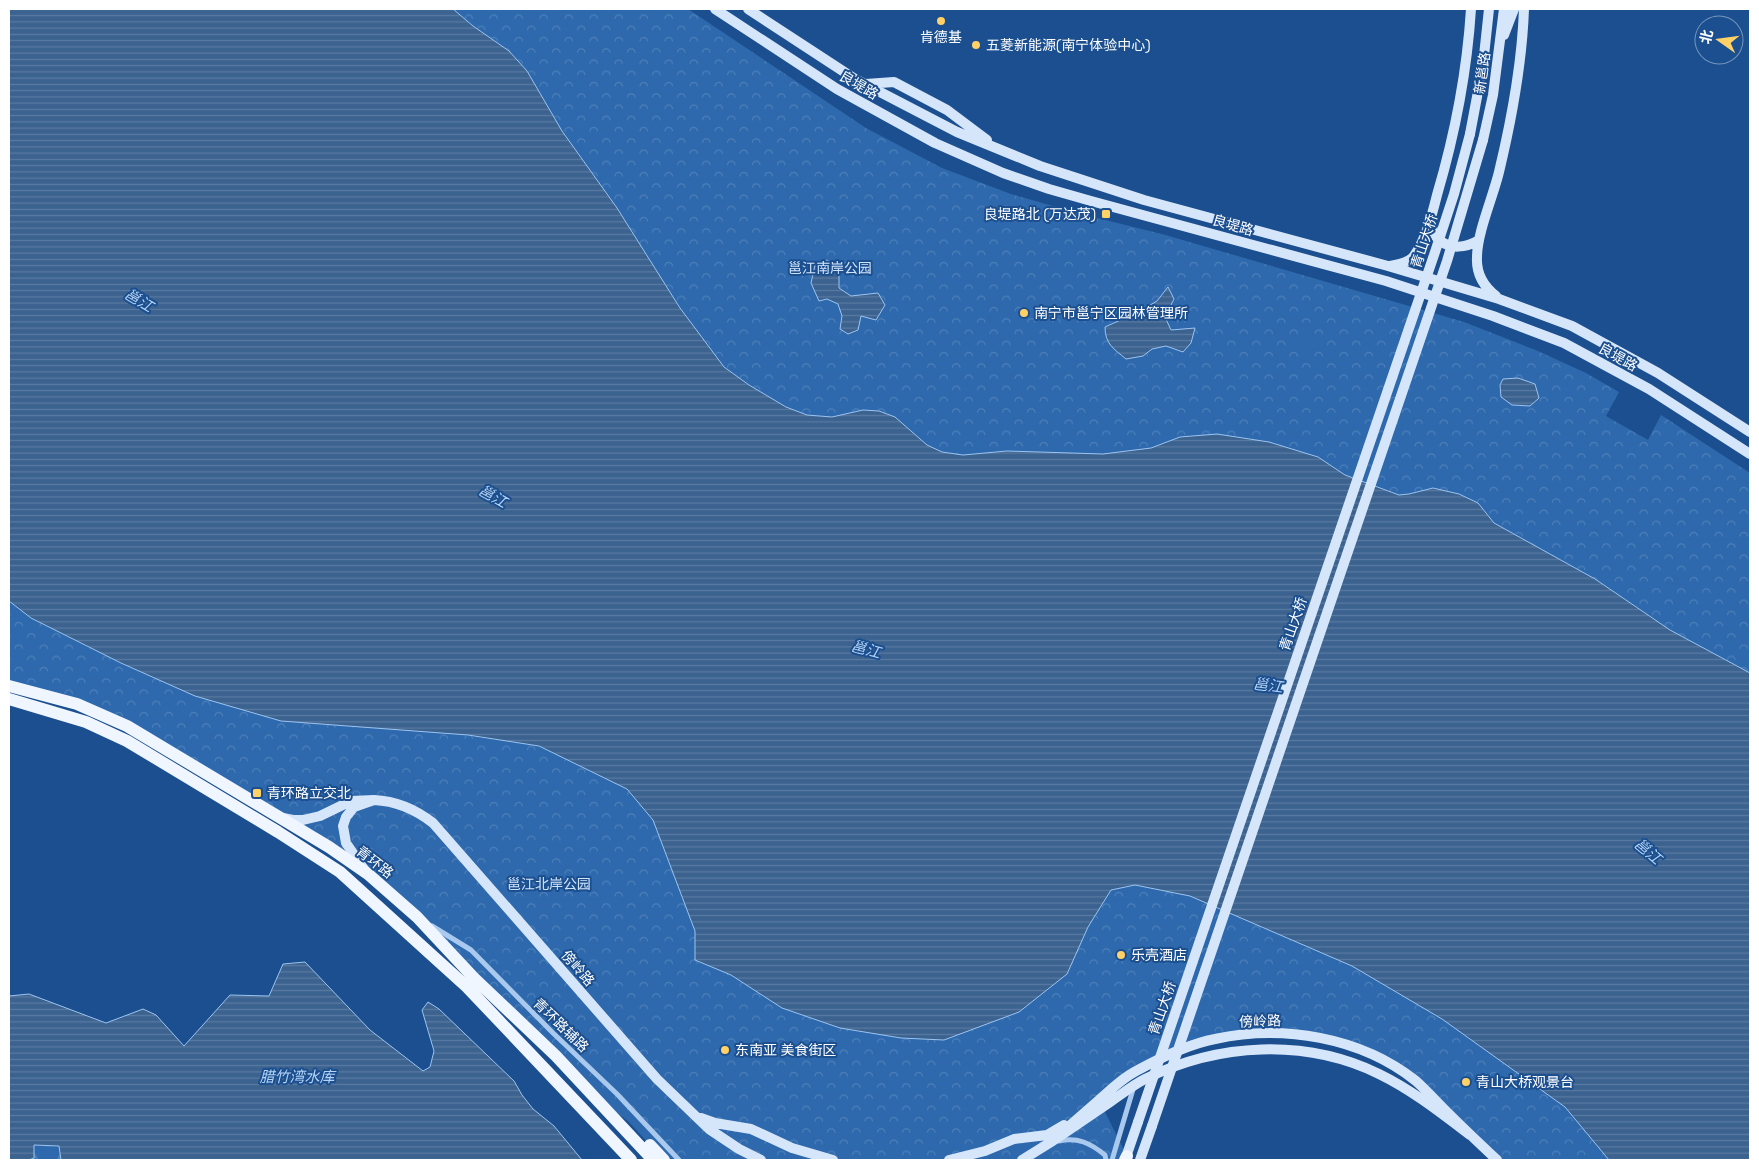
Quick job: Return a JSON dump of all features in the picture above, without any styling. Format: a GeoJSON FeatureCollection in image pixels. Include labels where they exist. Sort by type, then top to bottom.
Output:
{"type":"FeatureCollection","features":[{"type":"Feature","properties":{"kind":"main road","name":"良堤路"},"geometry":{"type":"LineString","coordinates":[[715,9],[837,89],[934,143],[1057,192],[1386,281],[1493,316],[1564,343],[1649,389],[1750,454]]}},
{"type":"Feature","properties":{"kind":"main road","name":"良堤路"},"geometry":{"type":"LineString","coordinates":[[748,9],[866,84],[957,132],[1040,166],[1144,200],[1388,266],[1499,299],[1572,326],[1658,373],[1750,432]]}},
{"type":"Feature","properties":{"kind":"main road"},"geometry":{"type":"LineString","coordinates":[[1388,266],[1409,261],[1414,256],[1430,220],[1455,126],[1465,70],[1472,9]]}},
{"type":"Feature","properties":{"kind":"main road"},"geometry":{"type":"LineString","coordinates":[[1479,9],[1483,16],[1486,31]]}},
{"type":"Feature","properties":{"kind":"main road","name":"新邕路"},"geometry":{"type":"LineString","coordinates":[[1470,134],[1483,64],[1489,9]]}},
{"type":"Feature","properties":{"kind":"main road","name":"新邕路"},"geometry":{"type":"LineString","coordinates":[[1483,140],[1493,95],[1504,9]]}},
{"type":"Feature","properties":{"kind":"main road"},"geometry":{"type":"LineString","coordinates":[[1499,50],[1514,9]]}},
{"type":"Feature","properties":{"kind":"main road"},"geometry":{"type":"LineString","coordinates":[[1499,299],[1486,288],[1478,276],[1476,257],[1479,240],[1499,173],[1518,86],[1523,42],[1524,9]]}},
{"type":"Feature","properties":{"kind":"main road"},"geometry":{"type":"LineString","coordinates":[[866,84],[894,82],[947,110],[1000,150]]}},
{"type":"Feature","properties":{"kind":"main road","name":"青山大桥"},"geometry":{"type":"LineString","coordinates":[[1126,1159],[1434,255],[1454,194],[1470,134]]}},
{"type":"Feature","properties":{"kind":"main road","name":"青山大桥"},"geometry":{"type":"LineString","coordinates":[[1140,1160],[1447,261],[1483,140]]}},
{"type":"Feature","properties":{"kind":"main road"},"geometry":{"type":"LineString","coordinates":[[1430,220],[1433,231],[1438,238],[1448,245],[1461,248],[1470,246],[1479,240]]}},
{"type":"Feature","properties":{"kind":"main road"},"geometry":{"type":"LineString","coordinates":[[1328,266],[1332,250]]}},
{"type":"Feature","properties":{"kind":"main road","name":"青环路"},"geometry":{"type":"LineString","coordinates":[[9,686],[77,704],[121,723],[329,847],[368,874],[417,918],[474,978],[556,1056],[653,1160]]}},
{"type":"Feature","properties":{"kind":"main road"},"geometry":{"type":"LineString","coordinates":[[9,699],[86,722],[127,741],[278,832],[340,872],[467,987],[631,1160]]}},
{"type":"Feature","properties":{"kind":"main road"},"geometry":{"type":"LineString","coordinates":[[368,874],[346,843],[343,826],[346,817],[354,807],[374,800]]}},
{"type":"Feature","properties":{"kind":"main road","name":"傍岭路"},"geometry":{"type":"LineString","coordinates":[[279,817],[302,820],[320,816],[352,801],[374,800],[399,804],[412,809],[433,823],[657,1079],[709,1129],[739,1149],[761,1160]]}},
{"type":"Feature","properties":{"kind":"main road","name":"傍岭路"},"geometry":{"type":"LineString","coordinates":[[1051,1142],[1118,1083],[1137,1070],[1193,1045],[1244,1034],[1302,1034],[1356,1048],[1386,1061],[1416,1081],[1497,1160]]}},
{"type":"Feature","properties":{"kind":"main road","name":"傍岭路"},"geometry":{"type":"LineString","coordinates":[[1022,1160],[1145,1079],[1188,1062],[1246,1050],[1270,1048],[1327,1055],[1380,1074],[1429,1104],[1470,1135]]}},
{"type":"Feature","properties":{"kind":"main road"},"geometry":{"type":"LineString","coordinates":[[592,1095],[628,1121],[664,1160]]}},
{"type":"Feature","properties":{"kind":"main road"},"geometry":{"type":"LineString","coordinates":[[949,1160],[985,1151],[1014,1139],[1047,1135],[1099,1100]]}},
{"type":"Feature","properties":{"kind":"main road"},"geometry":{"type":"LineString","coordinates":[[693,1114],[715,1124],[751,1129],[792,1148],[833,1160]]}},
{"type":"Feature","properties":{"kind":"street","name":"青环路辅路"},"geometry":{"type":"LineString","coordinates":[[417,918],[471,950],[553,1033],[617,1094],[680,1160]]}},
{"type":"Feature","properties":{"kind":"street"},"geometry":{"type":"LineString","coordinates":[[1145,1160],[1176,1067]]}},
{"type":"Feature","properties":{"kind":"street"},"geometry":{"type":"LineString","coordinates":[[1051,1142],[1077,1139],[1091,1144],[1105,1158],[1111,1160],[1135,1086]]}},
{"type":"Feature","properties":{"kind":"green space","name":"邕江南岸公园"},"geometry":{"type":"Polygon","coordinates":[[[453,9],[688,9],[866,128],[942,168],[1011,194],[1162,234],[1464,322],[1538,351],[1586,373],[1619,392],[1606,416],[1648,440],[1661,415],[1750,473],[1750,673],[1670,630],[1595,579],[1494,523],[1478,503],[1433,488],[1400,495],[1345,475],[1318,457],[1269,442],[1217,434],[1180,437],[1151,448],[1103,455],[1007,451],[963,455],[942,452],[927,445],[895,417],[863,410],[832,417],[807,415],[786,407],[749,385],[724,367],[680,308],[617,208],[562,131],[527,71],[453,9]]]}},
{"type":"Feature","properties":{"kind":"green space"},"geometry":{"type":"Polygon","coordinates":[[[1304,333],[1325,338],[1322,351],[1301,346],[1304,333]]]}},
{"type":"Feature","properties":{"kind":"green space","name":"邕江北岸公园"},"geometry":{"type":"Polygon","coordinates":[[[9,601],[31,618],[121,663],[195,696],[539,746],[627,789],[653,820],[695,931],[695,960],[731,975],[782,1008],[840,1028],[901,1038],[944,1040],[1067,974],[1088,927],[1111,890],[1135,885],[1190,896],[1352,966],[1442,1019],[1565,1107],[1609,1160],[1497,1160],[1386,1061],[1302,1035],[1214,1039],[1137,1070],[1099,1100],[1127,1156],[1125,1160],[664,1160],[628,1121],[592,1095],[368,874],[127,726],[9,686],[9,601]]]}},
{"type":"Feature","properties":{"kind":"green space"},"geometry":{"type":"Polygon","coordinates":[[[34,1145],[59,1146],[61,1160],[29,1160],[34,1158],[34,1145]]]}},
{"type":"Feature","properties":{"kind":"water","name":"邕江"},"geometry":{"type":"Polygon","coordinates":[[[9,9],[453,9],[473,26],[509,51],[527,71],[562,131],[617,208],[680,308],[724,367],[749,385],[786,407],[807,415],[832,417],[863,410],[879,411],[895,417],[927,445],[942,452],[963,455],[1007,451],[1103,454],[1151,448],[1180,437],[1217,434],[1269,442],[1318,457],[1345,475],[1399,495],[1433,488],[1459,494],[1478,503],[1494,523],[1595,579],[1670,630],[1750,673],[1750,1160],[1609,1160],[1565,1107],[1442,1019],[1352,966],[1190,896],[1135,885],[1111,890],[1088,927],[1067,974],[1019,1012],[944,1040],[901,1038],[840,1028],[782,1008],[731,975],[695,960],[695,931],[653,820],[627,789],[539,746],[468,735],[281,721],[195,696],[121,663],[31,618],[9,601],[9,9]]]}},
{"type":"Feature","properties":{"kind":"water"},"geometry":{"type":"Polygon","coordinates":[[[827,260],[839,268],[839,288],[851,296],[878,293],[885,305],[876,320],[861,316],[858,330],[848,334],[840,329],[842,316],[838,304],[827,299],[819,301],[811,283],[815,265],[827,260]]]}},
{"type":"Feature","properties":{"kind":"water"},"geometry":{"type":"Polygon","coordinates":[[[1168,287],[1174,299],[1165,317],[1171,330],[1195,328],[1191,343],[1183,352],[1166,346],[1152,349],[1143,356],[1126,359],[1108,342],[1105,327],[1157,301],[1168,287]]]}},
{"type":"Feature","properties":{"kind":"water"},"geometry":{"type":"Polygon","coordinates":[[[1518,378],[1535,384],[1539,398],[1530,406],[1512,405],[1501,397],[1500,385],[1503,379],[1518,378]]]}},
{"type":"Feature","properties":{"kind":"water","name":"腊竹湾水库"},"geometry":{"type":"Polygon","coordinates":[[[305,962],[370,1030],[423,1071],[430,1067],[434,1051],[422,1010],[428,1002],[439,1009],[514,1081],[533,1109],[554,1126],[582,1160],[61,1160],[59,1146],[34,1145],[34,1158],[29,1160],[9,1160],[9,996],[29,994],[106,1023],[143,1009],[156,1015],[184,1046],[230,995],[269,996],[283,964],[305,962]]]}},
{"type":"Feature","properties":{"kind":"place","name":"肯德基"},"geometry":{"type":"Point","coordinates":[941,21]}},
{"type":"Feature","properties":{"kind":"place","name":"五菱新能源(南宁体验中心)"},"geometry":{"type":"Point","coordinates":[976,45]}},
{"type":"Feature","properties":{"kind":"place","name":"良堤路北 (万达茂)"},"geometry":{"type":"Point","coordinates":[1106,214]}},
{"type":"Feature","properties":{"kind":"place","name":"南宁市邕宁区园林管理所"},"geometry":{"type":"Point","coordinates":[1024,313]}},
{"type":"Feature","properties":{"kind":"place","name":"青环路立交北"},"geometry":{"type":"Point","coordinates":[257,793]}},
{"type":"Feature","properties":{"kind":"place","name":"乐壳酒店"},"geometry":{"type":"Point","coordinates":[1121,955]}},
{"type":"Feature","properties":{"kind":"place","name":"东南亚 美食街区"},"geometry":{"type":"Point","coordinates":[725,1050]}},
{"type":"Feature","properties":{"kind":"place","name":"青山大桥观景台"},"geometry":{"type":"Point","coordinates":[1466,1082]}}]}
